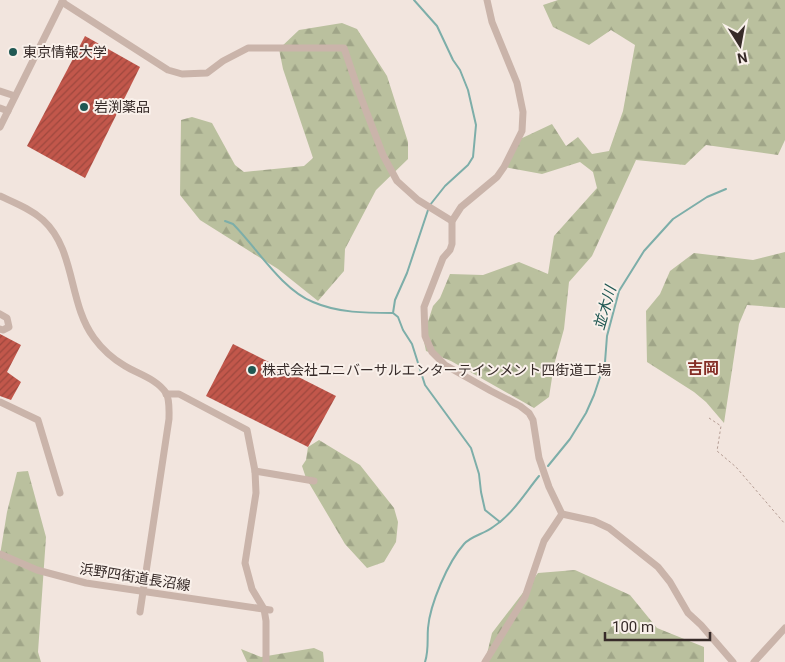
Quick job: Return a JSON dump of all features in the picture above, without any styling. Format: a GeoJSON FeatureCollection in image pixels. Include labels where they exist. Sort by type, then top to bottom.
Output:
{"type":"FeatureCollection","features":[{"type":"Feature","properties":{"kind":"street"},"geometry":{"type":"LineString","coordinates":[[487,0],[492,22],[517,83],[523,112],[523,126],[504,167],[488,185],[461,207],[452,221],[450,250],[443,258],[424,307],[425,336],[432,352],[445,365],[520,406],[529,413],[533,420],[539,458],[562,514]]}},
{"type":"Feature","properties":{"kind":"street"},"geometry":{"type":"LineString","coordinates":[[0,128],[62,1],[168,70],[182,74],[207,73],[223,61],[248,48],[344,48],[383,155],[397,181],[418,200],[452,221]]}},
{"type":"Feature","properties":{"kind":"street"},"geometry":{"type":"LineString","coordinates":[[0,91],[15,96]]}},
{"type":"Feature","properties":{"kind":"street"},"geometry":{"type":"LineString","coordinates":[[0,108],[8,111]]}},
{"type":"Feature","properties":{"kind":"street"},"geometry":{"type":"LineString","coordinates":[[0,196],[34,213],[54,232],[63,252],[81,314],[94,338],[115,359],[153,380],[166,394],[169,419],[140,612]]}},
{"type":"Feature","properties":{"kind":"street"},"geometry":{"type":"LineString","coordinates":[[0,314],[7,318],[9,327],[4,330],[0,329]]}},
{"type":"Feature","properties":{"kind":"street"},"geometry":{"type":"LineString","coordinates":[[166,394],[179,394],[247,430],[255,471],[256,493],[246,563],[252,589],[267,610],[266,662]]}},
{"type":"Feature","properties":{"kind":"street"},"geometry":{"type":"LineString","coordinates":[[0,402],[38,420],[60,493]]}},
{"type":"Feature","properties":{"kind":"street"},"geometry":{"type":"LineString","coordinates":[[255,471],[314,481]]}},
{"type":"Feature","properties":{"kind":"street"},"geometry":{"type":"LineString","coordinates":[[485,662],[525,597],[544,541],[562,514]]}},
{"type":"Feature","properties":{"kind":"street"},"geometry":{"type":"LineString","coordinates":[[562,514],[610,528],[658,567],[670,582],[688,613],[734,662]]}},
{"type":"Feature","properties":{"kind":"street","name":"浜野四街道長沼線"},"geometry":{"type":"LineString","coordinates":[[0,554],[37,570],[86,583],[267,610]]}},
{"type":"Feature","properties":{"kind":"street"},"geometry":{"type":"LineString","coordinates":[[754,662],[785,628]]}},
{"type":"Feature","properties":{"kind":"path"},"geometry":{"type":"LineString","coordinates":[[709,418],[721,426],[717,451],[736,467],[785,524]]}},
{"type":"Feature","properties":{"kind":"green space"},"geometry":{"type":"Polygon","coordinates":[[[558,0],[785,0],[785,140],[778,155],[706,145],[685,165],[636,160],[592,256],[569,282],[564,329],[554,365],[549,397],[534,408],[451,361],[426,351],[423,337],[433,306],[440,298],[450,274],[483,275],[519,262],[548,274],[554,236],[597,188],[593,172],[580,162],[542,174],[504,167],[518,140],[552,124],[566,146],[578,137],[592,154],[609,151],[623,111],[635,45],[611,30],[589,45],[553,27],[543,5],[558,0]]]}},
{"type":"Feature","properties":{"kind":"green space"},"geometry":{"type":"Polygon","coordinates":[[[342,23],[357,29],[387,76],[408,142],[408,159],[376,190],[345,249],[344,271],[318,301],[278,269],[200,220],[180,195],[181,120],[192,117],[212,123],[235,165],[244,172],[304,166],[313,158],[283,69],[279,49],[299,30],[342,23]]]}},
{"type":"Feature","properties":{"kind":"green space"},"geometry":{"type":"Polygon","coordinates":[[[785,252],[785,308],[747,305],[739,324],[724,423],[706,402],[694,392],[647,362],[646,311],[660,294],[670,271],[694,253],[753,260],[785,252]]]}},
{"type":"Feature","properties":{"kind":"green space"},"geometry":{"type":"Polygon","coordinates":[[[319,440],[360,465],[394,508],[398,522],[396,542],[384,562],[367,568],[345,544],[306,478],[302,466],[306,460],[308,447],[319,440]]]}},
{"type":"Feature","properties":{"kind":"green space"},"geometry":{"type":"Polygon","coordinates":[[[28,471],[46,537],[38,652],[41,662],[0,662],[0,555],[7,512],[17,472],[28,471]]]}},
{"type":"Feature","properties":{"kind":"green space"},"geometry":{"type":"Polygon","coordinates":[[[575,570],[630,595],[657,628],[704,647],[704,662],[485,662],[492,633],[538,573],[575,570]]]}},
{"type":"Feature","properties":{"kind":"green space"},"geometry":{"type":"Polygon","coordinates":[[[314,648],[323,652],[324,662],[247,662],[241,649],[261,657],[314,648]]]}},
{"type":"Feature","properties":{"kind":"building","name":"岩渕薬品"},"geometry":{"type":"Polygon","coordinates":[[[85,36],[140,67],[85,178],[27,146],[85,36]]]}},
{"type":"Feature","properties":{"kind":"building"},"geometry":{"type":"Polygon","coordinates":[[[0,334],[21,345],[7,372],[21,382],[11,400],[0,396],[0,334]]]}},
{"type":"Feature","properties":{"kind":"building","name":"株式会社ユニバーサルエンターテインメント四街道工場"},"geometry":{"type":"Polygon","coordinates":[[[233,344],[336,396],[308,447],[206,396],[233,344]]]}},
{"type":"Feature","properties":{"kind":"waterway"},"geometry":{"type":"LineString","coordinates":[[414,0],[437,26],[453,60],[460,70],[468,90],[476,125],[473,157],[468,165],[445,186],[430,205]]}},
{"type":"Feature","properties":{"kind":"waterway","name":"並木川"},"geometry":{"type":"LineString","coordinates":[[548,466],[570,439],[586,413],[605,362],[607,336],[619,291],[644,251],[673,219],[707,197],[726,189]]}},
{"type":"Feature","properties":{"kind":"waterway"},"geometry":{"type":"LineString","coordinates":[[393,313],[395,300],[407,273],[428,210]]}},
{"type":"Feature","properties":{"kind":"waterway"},"geometry":{"type":"LineString","coordinates":[[225,221],[233,224],[280,278],[301,296],[332,308],[362,312],[393,313],[398,317],[403,330],[412,344],[425,385],[471,448],[479,474],[485,510],[500,522]]}},
{"type":"Feature","properties":{"kind":"waterway","name":"並木川"},"geometry":{"type":"LineString","coordinates":[[425,662],[429,618],[441,584],[452,561],[467,541],[500,522],[539,476]]}},
{"type":"Feature","properties":{"kind":"place","name":"東京情報大学"},"geometry":{"type":"Point","coordinates":[13,52]}},
{"type":"Feature","properties":{"kind":"place","name":"岩渕薬品"},"geometry":{"type":"Point","coordinates":[84,107]}},
{"type":"Feature","properties":{"kind":"place","name":"株式会社ユニバーサルエンターテインメント四街道工場"},"geometry":{"type":"Point","coordinates":[252,370]}},
{"type":"Feature","properties":{"kind":"district","name":"吉岡"},"geometry":{"type":"Point","coordinates":[703,368]}}]}
